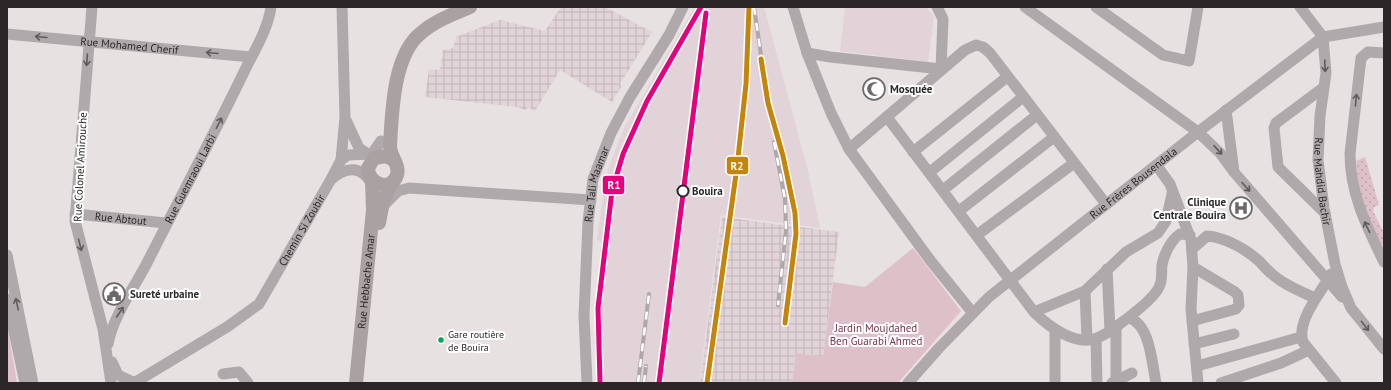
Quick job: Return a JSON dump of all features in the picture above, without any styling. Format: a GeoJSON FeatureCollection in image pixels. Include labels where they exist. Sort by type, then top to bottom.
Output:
{"type":"FeatureCollection","features":[{"type":"Feature","properties":{"kind":"main road"},"geometry":{"type":"LineString","coordinates":[[448,7],[417,23],[407,33],[393,54],[388,78],[381,141],[368,168],[366,178],[381,185],[390,183],[397,175],[396,166],[390,152],[390,135],[397,79],[402,56],[409,45],[420,33],[444,18],[470,7]]}},
{"type":"Feature","properties":{"kind":"main road"},"geometry":{"type":"LineString","coordinates":[[373,156],[386,156],[396,166]]}},
{"type":"Feature","properties":{"kind":"main road","name":"Rue Hebbache Amar"},"geometry":{"type":"LineString","coordinates":[[356,383],[366,178]]}},
{"type":"Feature","properties":{"kind":"main road","name":"Rue Hebbache Amar"},"geometry":{"type":"LineString","coordinates":[[365,383],[381,211],[390,183]]}},
{"type":"Feature","properties":{"kind":"street","name":"Rue Colonel Amirouche"},"geometry":{"type":"LineString","coordinates":[[92,7],[75,214],[77,229],[107,348]]}},
{"type":"Feature","properties":{"kind":"street","name":"Rue Guemraoui Larbi"},"geometry":{"type":"LineString","coordinates":[[107,348],[114,320],[122,310],[211,138],[251,57],[264,28],[271,7]]}},
{"type":"Feature","properties":{"kind":"street","name":"Chemin Si Zoubir"},"geometry":{"type":"LineString","coordinates":[[135,383],[227,327],[259,304],[266,296],[330,181],[343,155],[345,117],[342,7]]}},
{"type":"Feature","properties":{"kind":"street","name":"Rue Tali Maamar"},"geometry":{"type":"LineString","coordinates":[[587,383],[584,316],[588,222],[594,179],[611,133],[630,97],[669,35],[683,7]]}},
{"type":"Feature","properties":{"kind":"street"},"geometry":{"type":"LineString","coordinates":[[793,7],[807,53],[816,72],[830,113],[849,149],[930,260],[972,312]]}},
{"type":"Feature","properties":{"kind":"street"},"geometry":{"type":"LineString","coordinates":[[937,7],[944,19],[941,69]]}},
{"type":"Feature","properties":{"kind":"street"},"geometry":{"type":"LineString","coordinates":[[1025,7],[1198,132],[1220,153],[1234,172],[1328,279],[1351,308]]}},
{"type":"Feature","properties":{"kind":"street"},"geometry":{"type":"LineString","coordinates":[[1096,7],[1163,55],[1189,61],[1198,7]]}},
{"type":"Feature","properties":{"kind":"street"},"geometry":{"type":"LineString","coordinates":[[1300,7],[1323,37]]}},
{"type":"Feature","properties":{"kind":"street","name":"Rue Frères Bousendala"},"geometry":{"type":"LineString","coordinates":[[908,383],[972,312],[1106,204],[1157,166],[1226,110],[1323,37],[1384,26]]}},
{"type":"Feature","properties":{"kind":"street","name":"Rue Mohamed Cherif"},"geometry":{"type":"LineString","coordinates":[[7,34],[251,57]]}},
{"type":"Feature","properties":{"kind":"street","name":"Rue Mahdid Bachir"},"geometry":{"type":"LineString","coordinates":[[1323,37],[1326,73],[1323,88],[1317,153],[1325,213],[1335,264],[1342,287],[1351,308],[1384,349]]}},
{"type":"Feature","properties":{"kind":"street"},"geometry":{"type":"LineString","coordinates":[[849,149],[941,69],[965,50],[976,45],[983,47],[990,53],[1106,204]]}},
{"type":"Feature","properties":{"kind":"street"},"geometry":{"type":"LineString","coordinates":[[1384,53],[1368,52],[1360,58],[1350,161],[1358,205],[1384,262]]}},
{"type":"Feature","properties":{"kind":"street"},"geometry":{"type":"LineString","coordinates":[[807,53],[830,57],[941,69]]}},
{"type":"Feature","properties":{"kind":"street"},"geometry":{"type":"LineString","coordinates":[[816,72],[820,64],[830,57]]}},
{"type":"Feature","properties":{"kind":"street"},"geometry":{"type":"LineString","coordinates":[[914,152],[1007,77]]}},
{"type":"Feature","properties":{"kind":"street"},"geometry":{"type":"LineString","coordinates":[[1323,88],[1276,123],[1274,128],[1278,167],[1325,213]]}},
{"type":"Feature","properties":{"kind":"street"},"geometry":{"type":"LineString","coordinates":[[930,172],[1023,97]]}},
{"type":"Feature","properties":{"kind":"street"},"geometry":{"type":"LineString","coordinates":[[1226,110],[1234,172]]}},
{"type":"Feature","properties":{"kind":"street"},"geometry":{"type":"LineString","coordinates":[[943,190],[1037,115]]}},
{"type":"Feature","properties":{"kind":"street"},"geometry":{"type":"LineString","coordinates":[[345,117],[357,145],[373,156]]}},
{"type":"Feature","properties":{"kind":"street"},"geometry":{"type":"LineString","coordinates":[[887,117],[930,172],[1034,312],[1047,325],[1069,337],[1091,339],[1113,329],[1129,318],[1155,294],[1159,287],[1162,276],[1162,265],[1172,241],[1180,234],[1190,235]]}},
{"type":"Feature","properties":{"kind":"street"},"geometry":{"type":"LineString","coordinates":[[959,211],[1054,137]]}},
{"type":"Feature","properties":{"kind":"street"},"geometry":{"type":"LineString","coordinates":[[343,155],[373,156]]}},
{"type":"Feature","properties":{"kind":"street"},"geometry":{"type":"LineString","coordinates":[[343,155],[366,178]]}},
{"type":"Feature","properties":{"kind":"street"},"geometry":{"type":"LineString","coordinates":[[977,235],[1074,162]]}},
{"type":"Feature","properties":{"kind":"street"},"geometry":{"type":"LineString","coordinates":[[396,166],[399,179],[409,188]]}},
{"type":"Feature","properties":{"kind":"street"},"geometry":{"type":"LineString","coordinates":[[1157,166],[1170,184],[1172,194],[1190,235],[1193,267],[1192,321],[1198,383]]}},
{"type":"Feature","properties":{"kind":"street"},"geometry":{"type":"LineString","coordinates":[[330,181],[340,172],[349,169],[366,178]]}},
{"type":"Feature","properties":{"kind":"street"},"geometry":{"type":"LineString","coordinates":[[381,211],[393,195],[409,188],[591,200]]}},
{"type":"Feature","properties":{"kind":"street"},"geometry":{"type":"LineString","coordinates":[[1034,312],[1085,291],[1126,252],[1158,233],[1166,221],[1172,194]]}},
{"type":"Feature","properties":{"kind":"street","name":"Rue Abtout"},"geometry":{"type":"LineString","coordinates":[[75,214],[166,223]]}},
{"type":"Feature","properties":{"kind":"street"},"geometry":{"type":"LineString","coordinates":[[1192,249],[1207,236],[1216,236],[1241,249],[1257,260],[1271,274],[1292,288],[1315,298]]}},
{"type":"Feature","properties":{"kind":"street"},"geometry":{"type":"LineString","coordinates":[[7,255],[9,274],[33,383]]}},
{"type":"Feature","properties":{"kind":"street"},"geometry":{"type":"LineString","coordinates":[[1335,264],[1328,279],[1315,298],[1305,320],[1301,337],[1309,350],[1336,383]]}},
{"type":"Feature","properties":{"kind":"street"},"geometry":{"type":"LineString","coordinates":[[1192,321],[1236,308],[1239,304],[1238,295],[1235,292],[1193,267]]}},
{"type":"Feature","properties":{"kind":"street"},"geometry":{"type":"LineString","coordinates":[[1107,269],[1113,329],[1114,382],[1132,373]]}},
{"type":"Feature","properties":{"kind":"street"},"geometry":{"type":"LineString","coordinates":[[1085,291],[1097,383]]}},
{"type":"Feature","properties":{"kind":"street"},"geometry":{"type":"LineString","coordinates":[[7,299],[25,383]]}},
{"type":"Feature","properties":{"kind":"street"},"geometry":{"type":"LineString","coordinates":[[1129,318],[1137,320],[1144,329],[1156,383]]}},
{"type":"Feature","properties":{"kind":"street"},"geometry":{"type":"LineString","coordinates":[[1055,330],[1055,383]]}},
{"type":"Feature","properties":{"kind":"street"},"geometry":{"type":"LineString","coordinates":[[1194,344],[1234,334]]}},
{"type":"Feature","properties":{"kind":"street"},"geometry":{"type":"LineString","coordinates":[[1196,366],[1301,337]]}},
{"type":"Feature","properties":{"kind":"street"},"geometry":{"type":"LineString","coordinates":[[107,348],[116,380],[124,380],[135,383]]}},
{"type":"Feature","properties":{"kind":"street"},"geometry":{"type":"LineString","coordinates":[[1221,383],[1281,363],[1309,350]]}},
{"type":"Feature","properties":{"kind":"street"},"geometry":{"type":"LineString","coordinates":[[223,374],[239,372],[248,383]]}},
{"type":"Feature","properties":{"kind":"shaded area"},"geometry":{"type":"Polygon","coordinates":[[[561,7],[605,7],[652,32],[620,84],[622,86],[612,102],[560,70],[535,111],[528,107],[526,110],[517,107],[425,97],[429,69],[440,70],[443,50],[453,48],[456,37],[500,20],[545,31],[561,7]]]}},
{"type":"Feature","properties":{"kind":"shaded area"},"geometry":{"type":"Polygon","coordinates":[[[695,7],[764,7],[808,171],[820,228],[721,215],[699,383],[597,383],[595,325],[601,242],[597,240],[605,180],[624,128],[695,7]]]}},
{"type":"Feature","properties":{"kind":"shaded area"},"geometry":{"type":"Polygon","coordinates":[[[845,7],[927,8],[934,17],[928,62],[840,51],[845,7]]]}},
{"type":"Feature","properties":{"kind":"shaded area"},"geometry":{"type":"Polygon","coordinates":[[[722,217],[839,232],[823,357],[796,353],[792,383],[700,383],[722,217]]]}},
{"type":"Feature","properties":{"kind":"green space"},"geometry":{"type":"Polygon","coordinates":[[[1365,157],[1379,205],[1374,207],[1373,211],[1384,233],[1384,244],[1382,245],[1364,204],[1359,184],[1356,161],[1365,157]]]}},
{"type":"Feature","properties":{"kind":"green space","name":"Jardin Moujdahed Ben Guarabi Ahmed"},"geometry":{"type":"Polygon","coordinates":[[[913,248],[961,311],[898,383],[792,383],[796,353],[823,357],[833,282],[865,287],[913,248]]]}},
{"type":"Feature","properties":{"kind":"green space"},"geometry":{"type":"Polygon","coordinates":[[[7,324],[17,383],[7,383],[7,324]]]}},
{"type":"Feature","properties":{"kind":"railway"},"geometry":{"type":"LineString","coordinates":[[600,383],[598,308],[612,191],[623,154],[647,101],[701,7]]}},
{"type":"Feature","properties":{"kind":"railway"},"geometry":{"type":"LineString","coordinates":[[707,383],[737,167],[746,84],[749,7]]}},
{"type":"Feature","properties":{"kind":"railway"},"geometry":{"type":"LineString","coordinates":[[754,7],[768,103],[783,156],[795,213],[796,234],[785,323]]}},
{"type":"Feature","properties":{"kind":"railway"},"geometry":{"type":"LineString","coordinates":[[774,142],[785,199],[786,231],[778,305]]}},
{"type":"Feature","properties":{"kind":"railway"},"geometry":{"type":"LineString","coordinates":[[638,383],[649,294]]}},
{"type":"Feature","properties":{"kind":"railway"},"geometry":{"type":"LineString","coordinates":[[644,383],[646,366]]}},
{"type":"Feature","properties":{"kind":"transit line","name":"R1"},"geometry":{"type":"LineString","coordinates":[[600,383],[598,308],[612,191],[623,154],[647,101],[701,7]]}},
{"type":"Feature","properties":{"kind":"transit line","name":"R2"},"geometry":{"type":"LineString","coordinates":[[707,383],[737,167],[746,84],[749,7]]}},
{"type":"Feature","properties":{"kind":"transit line","name":"R1"},"geometry":{"type":"LineString","coordinates":[[659,383],[706,13]]}},
{"type":"Feature","properties":{"kind":"transit line","name":"R2"},"geometry":{"type":"LineString","coordinates":[[761,59],[768,103],[783,156],[795,213],[796,234],[785,323]]}},
{"type":"Feature","properties":{"kind":"place","name":"Mosquée"},"geometry":{"type":"Point","coordinates":[874,89]}},
{"type":"Feature","properties":{"kind":"place","name":"Bouira"},"geometry":{"type":"Point","coordinates":[683,191]}},
{"type":"Feature","properties":{"kind":"place","name":"Clinique Centrale Bouira"},"geometry":{"type":"Point","coordinates":[1241,208]}},
{"type":"Feature","properties":{"kind":"place","name":"Sureté urbaine"},"geometry":{"type":"Point","coordinates":[114,294]}},
{"type":"Feature","properties":{"kind":"place","name":"Gare routière de Bouira"},"geometry":{"type":"Point","coordinates":[441,340]}}]}
